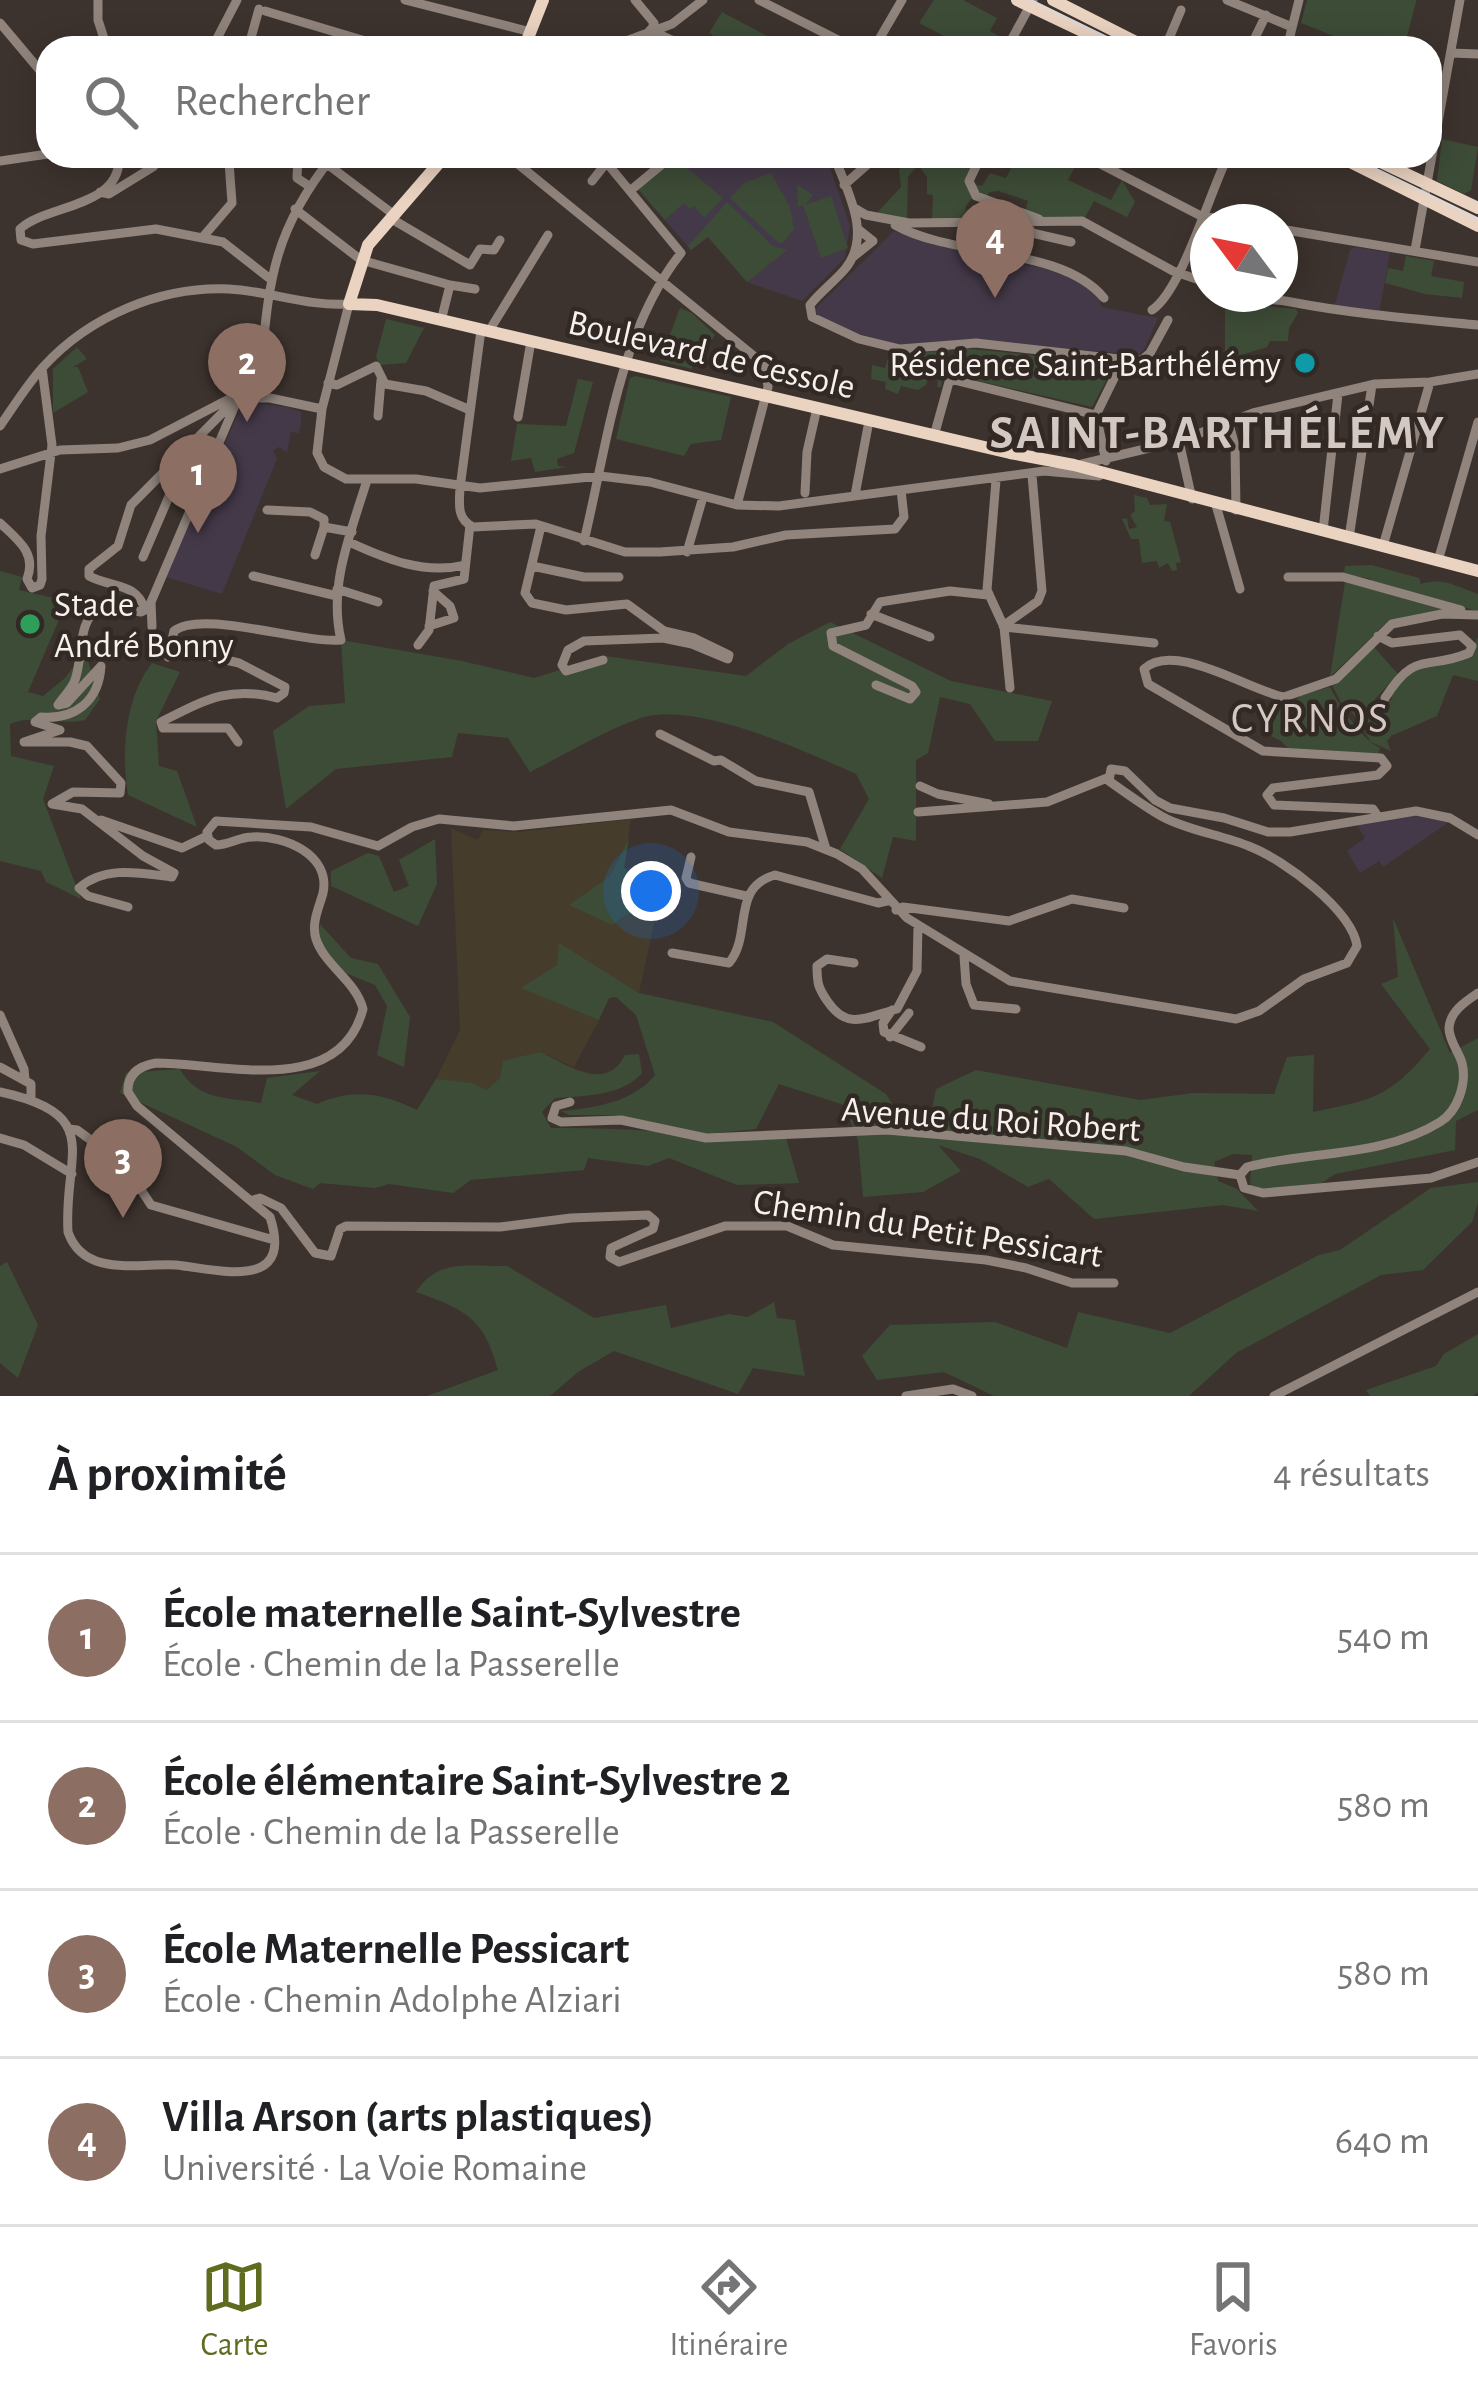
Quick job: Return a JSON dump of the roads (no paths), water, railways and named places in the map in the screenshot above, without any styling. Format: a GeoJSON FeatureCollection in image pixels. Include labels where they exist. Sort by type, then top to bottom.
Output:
{"type":"FeatureCollection","features":[{"type":"Feature","properties":{"kind":"main road"},"geometry":{"type":"LineString","coordinates":[[529,36],[543,0]]}},
{"type":"Feature","properties":{"kind":"main road"},"geometry":{"type":"LineString","coordinates":[[1053,0],[1124,36]]}},
{"type":"Feature","properties":{"kind":"main road"},"geometry":{"type":"LineString","coordinates":[[1026,2],[1094,36]]}},
{"type":"Feature","properties":{"kind":"main road"},"geometry":{"type":"LineString","coordinates":[[349,304],[361,260],[434,168]]}},
{"type":"Feature","properties":{"kind":"main road"},"geometry":{"type":"LineString","coordinates":[[1362,168],[1478,226]]}},
{"type":"Feature","properties":{"kind":"main road"},"geometry":{"type":"LineString","coordinates":[[1395,168],[1478,208]]}},
{"type":"Feature","properties":{"kind":"main road","name":"Boulevard de Cessole"},"geometry":{"type":"LineString","coordinates":[[349,304],[376,305],[934,436],[1103,470],[1192,499],[1478,571]]}},
{"type":"Feature","properties":{"kind":"street"},"geometry":{"type":"LineString","coordinates":[[98,0],[103,36]]}},
{"type":"Feature","properties":{"kind":"street"},"geometry":{"type":"LineString","coordinates":[[218,36],[237,0]]}},
{"type":"Feature","properties":{"kind":"street"},"geometry":{"type":"LineString","coordinates":[[405,0],[531,32]]}},
{"type":"Feature","properties":{"kind":"street"},"geometry":{"type":"LineString","coordinates":[[635,0],[654,22],[648,36]]}},
{"type":"Feature","properties":{"kind":"street"},"geometry":{"type":"LineString","coordinates":[[636,36],[671,25],[703,0]]}},
{"type":"Feature","properties":{"kind":"street"},"geometry":{"type":"LineString","coordinates":[[759,0],[830,36]]}},
{"type":"Feature","properties":{"kind":"street"},"geometry":{"type":"LineString","coordinates":[[881,36],[902,0]]}},
{"type":"Feature","properties":{"kind":"street"},"geometry":{"type":"LineString","coordinates":[[1228,0],[1292,27]]}},
{"type":"Feature","properties":{"kind":"street"},"geometry":{"type":"LineString","coordinates":[[1290,36],[1299,0]]}},
{"type":"Feature","properties":{"kind":"street"},"geometry":{"type":"LineString","coordinates":[[1442,83],[1460,0]]}},
{"type":"Feature","properties":{"kind":"street"},"geometry":{"type":"LineString","coordinates":[[1012,36],[1026,2]]}},
{"type":"Feature","properties":{"kind":"street"},"geometry":{"type":"LineString","coordinates":[[254,36],[262,10],[349,36]]}},
{"type":"Feature","properties":{"kind":"street"},"geometry":{"type":"LineString","coordinates":[[1170,36],[1181,10]]}},
{"type":"Feature","properties":{"kind":"street"},"geometry":{"type":"LineString","coordinates":[[1256,36],[1266,15]]}},
{"type":"Feature","properties":{"kind":"street"},"geometry":{"type":"LineString","coordinates":[[0,23],[36,66]]}},
{"type":"Feature","properties":{"kind":"street"},"geometry":{"type":"LineString","coordinates":[[650,30],[663,36]]}},
{"type":"Feature","properties":{"kind":"street"},"geometry":{"type":"LineString","coordinates":[[1451,53],[1478,54]]}},
{"type":"Feature","properties":{"kind":"street"},"geometry":{"type":"LineString","coordinates":[[0,161],[36,156]]}},
{"type":"Feature","properties":{"kind":"street"},"geometry":{"type":"LineString","coordinates":[[118,168],[100,192],[26,222],[19,237],[33,244],[147,229],[202,238],[228,245],[269,278]]}},
{"type":"Feature","properties":{"kind":"street"},"geometry":{"type":"LineString","coordinates":[[100,192],[109,194],[151,168]]}},
{"type":"Feature","properties":{"kind":"street"},"geometry":{"type":"LineString","coordinates":[[202,238],[232,203],[229,168]]}},
{"type":"Feature","properties":{"kind":"street"},"geometry":{"type":"LineString","coordinates":[[297,168],[296,178],[309,186]]}},
{"type":"Feature","properties":{"kind":"street"},"geometry":{"type":"LineString","coordinates":[[258,397],[269,278],[295,208],[324,168]]}},
{"type":"Feature","properties":{"kind":"street"},"geometry":{"type":"LineString","coordinates":[[339,168],[392,216],[470,265],[480,249],[494,250],[500,240]]}},
{"type":"Feature","properties":{"kind":"street"},"geometry":{"type":"LineString","coordinates":[[523,168],[759,358],[768,376],[736,505]]}},
{"type":"Feature","properties":{"kind":"street"},"geometry":{"type":"LineString","coordinates":[[592,181],[600,168]]}},
{"type":"Feature","properties":{"kind":"street"},"geometry":{"type":"LineString","coordinates":[[584,541],[627,363],[661,278],[681,253],[614,168]]}},
{"type":"Feature","properties":{"kind":"street"},"geometry":{"type":"LineString","coordinates":[[631,190],[654,168]]}},
{"type":"Feature","properties":{"kind":"street"},"geometry":{"type":"LineString","coordinates":[[838,168],[858,229],[853,257],[809,310],[816,321],[900,349],[976,343],[1142,360],[1168,320]]}},
{"type":"Feature","properties":{"kind":"street"},"geometry":{"type":"LineString","coordinates":[[844,185],[863,168]]}},
{"type":"Feature","properties":{"kind":"street"},"geometry":{"type":"LineString","coordinates":[[975,168],[969,181],[976,196],[1044,220]]}},
{"type":"Feature","properties":{"kind":"street"},"geometry":{"type":"LineString","coordinates":[[1109,168],[1190,209]]}},
{"type":"Feature","properties":{"kind":"street"},"geometry":{"type":"LineString","coordinates":[[1206,204],[1223,168]]}},
{"type":"Feature","properties":{"kind":"street"},"geometry":{"type":"LineString","coordinates":[[1415,250],[1428,168]]}},
{"type":"Feature","properties":{"kind":"street"},"geometry":{"type":"LineString","coordinates":[[295,208],[361,260],[475,289]]}},
{"type":"Feature","properties":{"kind":"street"},"geometry":{"type":"LineString","coordinates":[[854,208],[924,238],[986,248],[1086,279],[1104,298]]}},
{"type":"Feature","properties":{"kind":"street"},"geometry":{"type":"LineString","coordinates":[[891,221],[1087,223],[1190,277]]}},
{"type":"Feature","properties":{"kind":"street"},"geometry":{"type":"LineString","coordinates":[[1025,221],[1031,233],[1071,242]]}},
{"type":"Feature","properties":{"kind":"street"},"geometry":{"type":"LineString","coordinates":[[1298,232],[1478,262]]}},
{"type":"Feature","properties":{"kind":"street"},"geometry":{"type":"LineString","coordinates":[[418,645],[429,626],[434,586],[464,579],[470,525],[459,512],[460,488],[485,331],[548,235]]}},
{"type":"Feature","properties":{"kind":"street"},"geometry":{"type":"LineString","coordinates":[[1152,310],[1180,274],[1190,246]]}},
{"type":"Feature","properties":{"kind":"street"},"geometry":{"type":"LineString","coordinates":[[441,321],[450,285]]}},
{"type":"Feature","properties":{"kind":"street"},"geometry":{"type":"LineString","coordinates":[[0,426],[4,410],[42,368],[86,332],[152,298],[185,290],[231,289],[349,304],[322,409],[317,452],[324,467],[346,479],[416,479],[460,488],[600,476],[650,482],[736,505],[779,506],[1038,473],[1103,470],[1228,421],[1372,385],[1478,374]]}},
{"type":"Feature","properties":{"kind":"street"},"geometry":{"type":"LineString","coordinates":[[1298,304],[1478,325]]}},
{"type":"Feature","properties":{"kind":"street"},"geometry":{"type":"LineString","coordinates":[[518,417],[532,341]]}},
{"type":"Feature","properties":{"kind":"street"},"geometry":{"type":"LineString","coordinates":[[1103,470],[1096,416],[1120,359]]}},
{"type":"Feature","properties":{"kind":"street"},"geometry":{"type":"LineString","coordinates":[[328,383],[337,385],[376,366],[381,380],[378,416]]}},
{"type":"Feature","properties":{"kind":"street"},"geometry":{"type":"LineString","coordinates":[[0,524],[29,553],[32,567],[27,579],[36,589],[42,579],[40,536],[51,452],[42,368]]}},
{"type":"Feature","properties":{"kind":"street"},"geometry":{"type":"LineString","coordinates":[[381,380],[426,391],[470,410]]}},
{"type":"Feature","properties":{"kind":"street"},"geometry":{"type":"LineString","coordinates":[[934,436],[949,382],[954,380],[1096,416]]}},
{"type":"Feature","properties":{"kind":"street"},"geometry":{"type":"LineString","coordinates":[[1383,546],[1430,382]]}},
{"type":"Feature","properties":{"kind":"street"},"geometry":{"type":"LineString","coordinates":[[1349,538],[1372,385]]}},
{"type":"Feature","properties":{"kind":"street"},"geometry":{"type":"LineString","coordinates":[[1323,531],[1338,394]]}},
{"type":"Feature","properties":{"kind":"street"},"geometry":{"type":"LineString","coordinates":[[238,398],[131,505],[118,546],[89,569],[89,577],[140,595],[145,610],[101,604],[91,612],[81,638],[74,685],[58,705],[67,703],[101,666],[101,675],[82,708],[65,719],[41,717],[35,722],[60,730],[24,742],[70,742],[96,752],[121,783],[122,792],[73,792],[52,804],[70,805],[182,848],[207,836],[212,824],[231,820],[311,827],[378,846],[412,827],[439,819],[514,826],[664,808],[729,832],[807,842],[856,864],[891,905],[917,926],[998,976],[1024,985],[1236,1019],[1259,1011],[1304,979],[1352,959],[1356,939],[1338,910],[1276,860],[1165,818],[1107,778]]}},
{"type":"Feature","properties":{"kind":"street"},"geometry":{"type":"LineString","coordinates":[[152,627],[151,602],[238,398]]}},
{"type":"Feature","properties":{"kind":"street"},"geometry":{"type":"LineString","coordinates":[[0,468],[51,452],[118,448],[150,440],[210,406],[238,398],[322,409]]}},
{"type":"Feature","properties":{"kind":"street"},"geometry":{"type":"LineString","coordinates":[[805,494],[807,452],[817,409]]}},
{"type":"Feature","properties":{"kind":"street"},"geometry":{"type":"LineString","coordinates":[[855,495],[869,421]]}},
{"type":"Feature","properties":{"kind":"street"},"geometry":{"type":"LineString","coordinates":[[1228,421],[1234,446],[1236,510]]}},
{"type":"Feature","properties":{"kind":"street"},"geometry":{"type":"LineString","coordinates":[[1438,561],[1478,422]]}},
{"type":"Feature","properties":{"kind":"street"},"geometry":{"type":"LineString","coordinates":[[1179,441],[1192,499]]}},
{"type":"Feature","properties":{"kind":"street"},"geometry":{"type":"LineString","coordinates":[[142,557],[190,447]]}},
{"type":"Feature","properties":{"kind":"street"},"geometry":{"type":"LineString","coordinates":[[1004,627],[1038,601],[1042,591],[1038,473],[1031,456]]}},
{"type":"Feature","properties":{"kind":"street"},"geometry":{"type":"LineString","coordinates":[[238,742],[228,728],[164,728],[160,722],[226,694],[254,692],[277,698],[285,687],[239,663],[187,651],[168,657],[174,631],[183,624],[341,640],[337,593],[367,480]]}},
{"type":"Feature","properties":{"kind":"street"},"geometry":{"type":"LineString","coordinates":[[996,480],[988,595],[1004,627],[1010,688]]}},
{"type":"Feature","properties":{"kind":"street"},"geometry":{"type":"LineString","coordinates":[[470,525],[541,526],[625,552],[687,552],[786,535],[896,529],[904,517],[901,490]]}},
{"type":"Feature","properties":{"kind":"street"},"geometry":{"type":"LineString","coordinates":[[687,552],[704,496]]}},
{"type":"Feature","properties":{"kind":"street"},"geometry":{"type":"LineString","coordinates":[[1216,505],[1240,589]]}},
{"type":"Feature","properties":{"kind":"street"},"geometry":{"type":"LineString","coordinates":[[267,510],[310,512],[324,519],[315,555]]}},
{"type":"Feature","properties":{"kind":"street"},"geometry":{"type":"LineString","coordinates":[[324,526],[377,555],[440,571],[465,565]]}},
{"type":"Feature","properties":{"kind":"street"},"geometry":{"type":"LineString","coordinates":[[541,526],[525,597],[532,602],[566,610],[627,604],[664,632],[694,638],[729,655],[728,659],[663,638],[584,641],[568,650],[562,664],[566,670],[603,660]]}},
{"type":"Feature","properties":{"kind":"street"},"geometry":{"type":"LineString","coordinates":[[532,566],[584,577],[619,577]]}},
{"type":"Feature","properties":{"kind":"street"},"geometry":{"type":"LineString","coordinates":[[253,576],[378,602]]}},
{"type":"Feature","properties":{"kind":"street"},"geometry":{"type":"LineString","coordinates":[[1288,577],[1341,577],[1460,609],[1464,614]]}},
{"type":"Feature","properties":{"kind":"street"},"geometry":{"type":"LineString","coordinates":[[429,626],[454,618],[450,606],[433,591]]}},
{"type":"Feature","properties":{"kind":"street"},"geometry":{"type":"LineString","coordinates":[[876,685],[910,699],[916,692],[833,646],[829,640],[836,629],[866,626],[880,602],[940,592],[988,595]]}},
{"type":"Feature","properties":{"kind":"street"},"geometry":{"type":"LineString","coordinates":[[871,614],[930,638]]}},
{"type":"Feature","properties":{"kind":"street"},"geometry":{"type":"LineString","coordinates":[[1377,815],[1371,808],[1356,806],[1274,805],[1267,795],[1273,788],[1382,774],[1387,766],[1381,758],[1263,751],[1148,684],[1143,674],[1150,663],[1167,659],[1228,673],[1284,697],[1336,679],[1393,624],[1437,615],[1478,615]]}},
{"type":"Feature","properties":{"kind":"street"},"geometry":{"type":"LineString","coordinates":[[1004,627],[1154,643]]}},
{"type":"Feature","properties":{"kind":"street"},"geometry":{"type":"LineString","coordinates":[[1378,636],[1392,643],[1460,635],[1472,646],[1461,657],[1413,665],[1385,698]]}},
{"type":"Feature","properties":{"kind":"street"},"geometry":{"type":"LineString","coordinates":[[660,734],[756,781],[809,792],[826,849]]}},
{"type":"Feature","properties":{"kind":"street"},"geometry":{"type":"LineString","coordinates":[[918,812],[1047,802],[1107,778],[1111,769],[1120,769],[1170,808],[1268,832],[1430,812],[1478,835]]}},
{"type":"Feature","properties":{"kind":"street"},"geometry":{"type":"LineString","coordinates":[[920,786],[994,806]]}},
{"type":"Feature","properties":{"kind":"street"},"geometry":{"type":"LineString","coordinates":[[101,820],[121,841],[175,874],[118,872],[95,877],[79,888],[88,896],[128,907]]}},
{"type":"Feature","properties":{"kind":"street"},"geometry":{"type":"LineString","coordinates":[[0,1093],[32,1100],[57,1113],[69,1129],[69,1238],[77,1249],[100,1262],[246,1274],[266,1264],[274,1240],[270,1217],[137,1106],[128,1092],[130,1078],[140,1068],[156,1063],[306,1068],[323,1060],[349,1036],[363,1009],[315,934],[324,875],[314,857],[269,838],[244,838],[221,846],[212,844],[207,836]]}},
{"type":"Feature","properties":{"kind":"street"},"geometry":{"type":"LineString","coordinates":[[691,857],[689,883],[746,896]]}},
{"type":"Feature","properties":{"kind":"street"},"geometry":{"type":"LineString","coordinates":[[672,953],[729,963],[737,951],[746,896],[752,886],[775,874],[878,903],[1009,921],[1072,898],[1124,908]]}},
{"type":"Feature","properties":{"kind":"street"},"geometry":{"type":"LineString","coordinates":[[917,926],[916,971],[905,1000],[883,1023],[890,1037],[921,1047]]}},
{"type":"Feature","properties":{"kind":"street"},"geometry":{"type":"LineString","coordinates":[[964,956],[966,984],[974,1005],[1016,1009]]}},
{"type":"Feature","properties":{"kind":"street"},"geometry":{"type":"LineString","coordinates":[[854,963],[827,959],[817,966],[817,986],[838,1017],[848,1021],[892,1010]]}},
{"type":"Feature","properties":{"kind":"street"},"geometry":{"type":"LineString","coordinates":[[1478,993],[1451,1020],[1464,1077],[1454,1107],[1441,1122],[1376,1146],[1247,1167],[1240,1175],[1244,1188],[1262,1193],[1431,1178],[1478,1162]]}},
{"type":"Feature","properties":{"kind":"street"},"geometry":{"type":"LineString","coordinates":[[890,1037],[909,1013]]}},
{"type":"Feature","properties":{"kind":"street"},"geometry":{"type":"LineString","coordinates":[[0,1015],[25,1080]]}},
{"type":"Feature","properties":{"kind":"street"},"geometry":{"type":"LineString","coordinates":[[0,1067],[34,1086],[32,1100]]}},
{"type":"Feature","properties":{"kind":"street","name":"Avenue du Roi Robert"},"geometry":{"type":"LineString","coordinates":[[570,1102],[556,1106],[552,1118],[561,1122],[621,1120],[706,1138],[887,1130],[1126,1151],[1184,1167],[1240,1175]]}},
{"type":"Feature","properties":{"kind":"street"},"geometry":{"type":"LineString","coordinates":[[69,1129],[124,1164],[151,1205],[274,1240]]}},
{"type":"Feature","properties":{"kind":"street"},"geometry":{"type":"LineString","coordinates":[[0,1138],[24,1144],[72,1174]]}},
{"type":"Feature","properties":{"kind":"street","name":"Chemin du Petit Pessicart"},"geometry":{"type":"LineString","coordinates":[[253,1200],[260,1198],[281,1208],[323,1257],[331,1256],[340,1229],[346,1226],[500,1226],[648,1215],[655,1221],[653,1229],[614,1246],[610,1257],[619,1262],[725,1226],[744,1224],[800,1229],[833,1245],[986,1260],[1072,1283],[1114,1283]]}},
{"type":"Feature","properties":{"kind":"street"},"geometry":{"type":"LineString","coordinates":[[1274,1396],[1478,1292]]}},
{"type":"Feature","properties":{"kind":"street"},"geometry":{"type":"LineString","coordinates":[[906,1396],[953,1389],[972,1396]]}},
{"type":"Feature","properties":{"kind":"tram line"},"geometry":{"type":"LineString","coordinates":[[1030,0],[1104,36]]}},
{"type":"Feature","properties":{"kind":"tram line"},"geometry":{"type":"LineString","coordinates":[[1374,168],[1478,219]]}},
{"type":"Feature","properties":{"kind":"place","name":"Villa Arson (arts plastiques)"},"geometry":{"type":"Point","coordinates":[995,298]}},
{"type":"Feature","properties":{"kind":"place","name":"Résidence Saint-Barthélémy"},"geometry":{"type":"Point","coordinates":[1305,363]}},
{"type":"Feature","properties":{"kind":"place","name":"École élémentaire Saint-Sylvestre 2"},"geometry":{"type":"Point","coordinates":[247,422]}},
{"type":"Feature","properties":{"kind":"place","name":"École maternelle Saint-Sylvestre"},"geometry":{"type":"Point","coordinates":[198,533]}},
{"type":"Feature","properties":{"kind":"place","name":"Stade André Bonny"},"geometry":{"type":"Point","coordinates":[30,624]}},
{"type":"Feature","properties":{"kind":"place","name":"École Maternelle Pessicart"},"geometry":{"type":"Point","coordinates":[123,1218]}},
{"type":"Feature","properties":{"kind":"district","name":"SAINT-BARTHÉLÉMY"},"geometry":{"type":"Point","coordinates":[1218,431]}},
{"type":"Feature","properties":{"kind":"district","name":"CYRNOS"},"geometry":{"type":"Point","coordinates":[1311,717]}}]}
